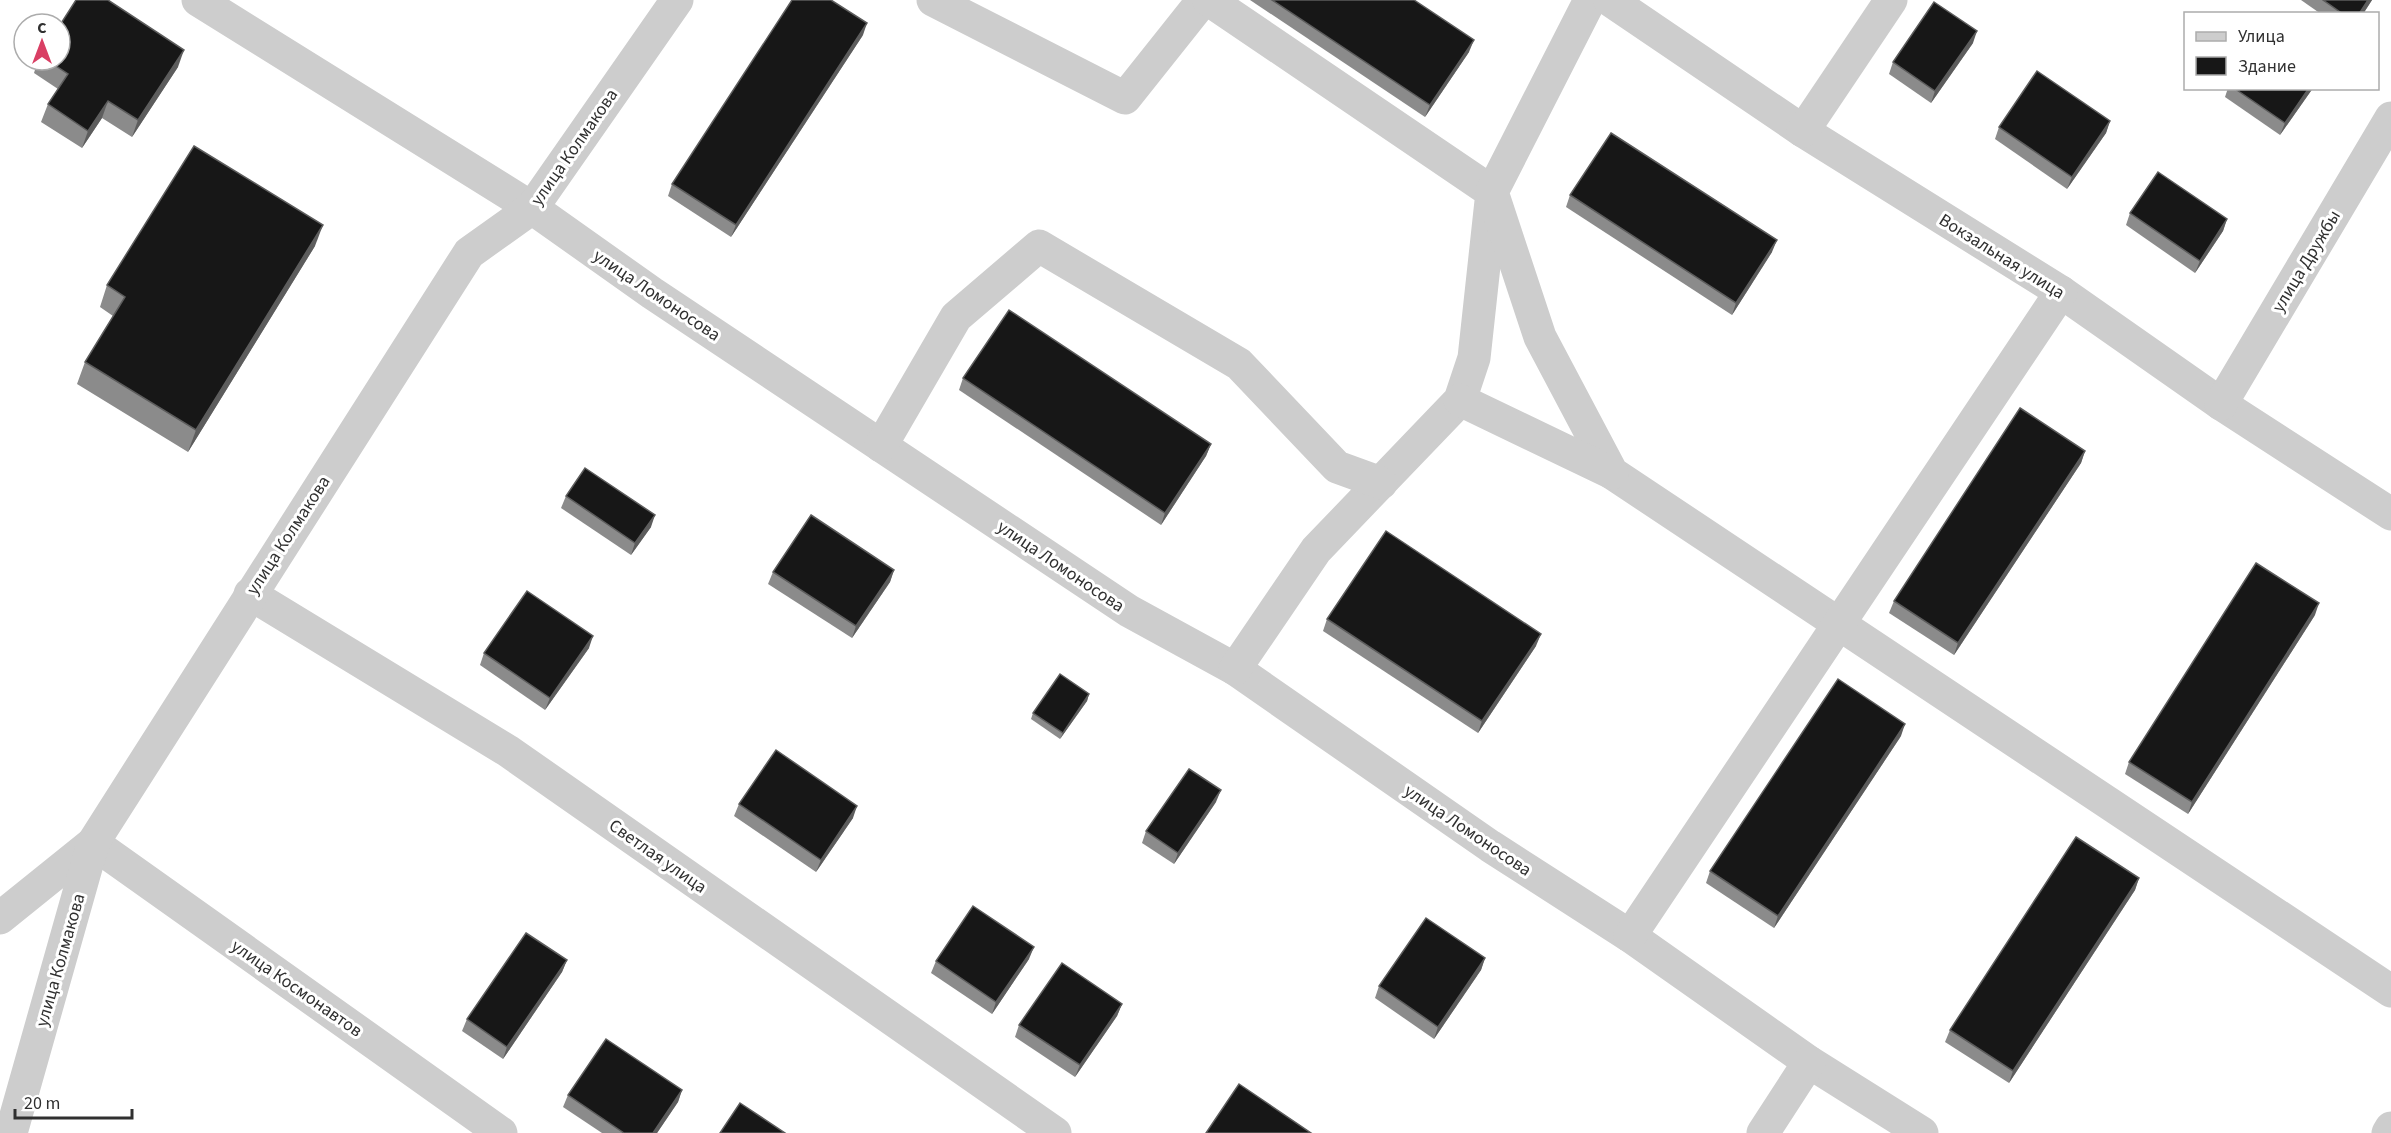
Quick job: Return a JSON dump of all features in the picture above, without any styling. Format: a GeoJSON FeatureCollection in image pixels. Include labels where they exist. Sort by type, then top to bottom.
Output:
{"type":"FeatureCollection","features":[{"type":"Feature","properties":{"kind":"street","name":"улица Ломоносова"},"geometry":{"type":"LineString","coordinates":[[198,0],[532,208],[652,293],[1129,611],[1235,669],[1490,846],[1630,936],[1809,1062],[1922,1133]]}},
{"type":"Feature","properties":{"kind":"street","name":"улица Колмакова"},"geometry":{"type":"LineString","coordinates":[[11,1133],[93,843],[470,253],[532,208],[677,0]]}},
{"type":"Feature","properties":{"kind":"street"},"geometry":{"type":"LineString","coordinates":[[933,0],[1125,98],[1203,0]]}},
{"type":"Feature","properties":{"kind":"street"},"geometry":{"type":"LineString","coordinates":[[1209,0],[1492,192],[1540,337],[1612,472]]}},
{"type":"Feature","properties":{"kind":"street"},"geometry":{"type":"LineString","coordinates":[[1235,669],[1316,550],[1460,400],[1474,358],[1492,192],[1590,0]]}},
{"type":"Feature","properties":{"kind":"street","name":"Вокзальная улица"},"geometry":{"type":"LineString","coordinates":[[1610,0],[1803,131],[2061,292],[2221,404],[2391,514]]}},
{"type":"Feature","properties":{"kind":"street"},"geometry":{"type":"LineString","coordinates":[[1803,131],[1891,0]]}},
{"type":"Feature","properties":{"kind":"street","name":"улица Дружбы"},"geometry":{"type":"LineString","coordinates":[[2221,404],[2391,118]]}},
{"type":"Feature","properties":{"kind":"street"},"geometry":{"type":"LineString","coordinates":[[880,446],[956,317],[1039,246],[1239,364],[1337,467],[1381,483]]}},
{"type":"Feature","properties":{"kind":"street"},"geometry":{"type":"LineString","coordinates":[[1630,936],[2061,292]]}},
{"type":"Feature","properties":{"kind":"street"},"geometry":{"type":"LineString","coordinates":[[1460,400],[1612,472],[2391,991]]}},
{"type":"Feature","properties":{"kind":"street","name":"Светлая улица"},"geometry":{"type":"LineString","coordinates":[[250,594],[508,752],[1055,1133]]}},
{"type":"Feature","properties":{"kind":"street"},"geometry":{"type":"LineString","coordinates":[[0,918],[93,843]]}},
{"type":"Feature","properties":{"kind":"street","name":"улица Космонавтов"},"geometry":{"type":"LineString","coordinates":[[93,843],[501,1133]]}},
{"type":"Feature","properties":{"kind":"street"},"geometry":{"type":"LineString","coordinates":[[1762,1133],[1809,1062]]}},
{"type":"Feature","properties":{"kind":"street"},"geometry":{"type":"LineString","coordinates":[[2388,1133],[2391,1128]]}},
{"type":"Feature","properties":{"kind":"building"},"geometry":{"type":"Polygon","coordinates":[[[76,0],[108,0],[184,50],[138,120],[108,101],[88,131],[48,104],[68,74],[65,72],[72,72],[72,12],[68,12],[76,0]]]}},
{"type":"Feature","properties":{"kind":"building"},"geometry":{"type":"Polygon","coordinates":[[[792,0],[831,0],[867,23],[736,225],[672,184],[792,0]]]}},
{"type":"Feature","properties":{"kind":"building"},"geometry":{"type":"Polygon","coordinates":[[[1272,0],[1414,0],[1474,40],[1430,105],[1272,0]]]}},
{"type":"Feature","properties":{"kind":"building"},"geometry":{"type":"Polygon","coordinates":[[[2323,0],[2368,0],[2360,12],[2340,12],[2323,0]]]}},
{"type":"Feature","properties":{"kind":"building"},"geometry":{"type":"Polygon","coordinates":[[[1934,2],[1977,31],[1935,91],[1893,62],[1934,2]]]}},
{"type":"Feature","properties":{"kind":"building"},"geometry":{"type":"Polygon","coordinates":[[[2037,71],[2110,121],[2072,177],[1999,127],[2037,71]]]}},
{"type":"Feature","properties":{"kind":"building"},"geometry":{"type":"Polygon","coordinates":[[[2237,90],[2308,90],[2285,123],[2237,90]]]}},
{"type":"Feature","properties":{"kind":"building"},"geometry":{"type":"Polygon","coordinates":[[[1611,133],[1777,240],[1736,303],[1570,195],[1611,133]]]}},
{"type":"Feature","properties":{"kind":"building"},"geometry":{"type":"Polygon","coordinates":[[[194,146],[323,225],[196,430],[85,362],[125,297],[107,285],[194,146]]]}},
{"type":"Feature","properties":{"kind":"building"},"geometry":{"type":"Polygon","coordinates":[[[2158,172],[2227,219],[2200,261],[2130,213],[2158,172]]]}},
{"type":"Feature","properties":{"kind":"building"},"geometry":{"type":"Polygon","coordinates":[[[1009,310],[1211,444],[1165,513],[963,378],[1009,310]]]}},
{"type":"Feature","properties":{"kind":"building"},"geometry":{"type":"Polygon","coordinates":[[[2020,408],[2085,451],[1958,643],[1894,601],[2020,408]]]}},
{"type":"Feature","properties":{"kind":"building"},"geometry":{"type":"Polygon","coordinates":[[[585,468],[655,515],[635,543],[566,496],[585,468]]]}},
{"type":"Feature","properties":{"kind":"building"},"geometry":{"type":"Polygon","coordinates":[[[811,515],[894,570],[856,626],[773,572],[811,515]]]}},
{"type":"Feature","properties":{"kind":"building"},"geometry":{"type":"Polygon","coordinates":[[[1386,531],[1541,634],[1482,721],[1327,619],[1386,531]]]}},
{"type":"Feature","properties":{"kind":"building"},"geometry":{"type":"Polygon","coordinates":[[[2256,563],[2319,603],[2192,802],[2129,762],[2256,563]]]}},
{"type":"Feature","properties":{"kind":"building"},"geometry":{"type":"Polygon","coordinates":[[[527,591],[593,636],[550,698],[484,653],[527,591]]]}},
{"type":"Feature","properties":{"kind":"building"},"geometry":{"type":"Polygon","coordinates":[[[1060,674],[1089,694],[1063,733],[1033,713],[1060,674]]]}},
{"type":"Feature","properties":{"kind":"building"},"geometry":{"type":"Polygon","coordinates":[[[1838,679],[1905,724],[1778,916],[1710,871],[1838,679]]]}},
{"type":"Feature","properties":{"kind":"building"},"geometry":{"type":"Polygon","coordinates":[[[776,750],[857,806],[821,860],[739,804],[776,750]]]}},
{"type":"Feature","properties":{"kind":"building"},"geometry":{"type":"Polygon","coordinates":[[[1189,769],[1221,790],[1178,853],[1146,831],[1189,769]]]}},
{"type":"Feature","properties":{"kind":"building"},"geometry":{"type":"Polygon","coordinates":[[[2076,837],[2139,878],[2013,1071],[1950,1030],[2076,837]]]}},
{"type":"Feature","properties":{"kind":"building"},"geometry":{"type":"Polygon","coordinates":[[[973,906],[1034,947],[996,1002],[936,961],[973,906]]]}},
{"type":"Feature","properties":{"kind":"building"},"geometry":{"type":"Polygon","coordinates":[[[1426,918],[1485,958],[1438,1027],[1379,986],[1426,918]]]}},
{"type":"Feature","properties":{"kind":"building"},"geometry":{"type":"Polygon","coordinates":[[[526,933],[567,960],[507,1047],[467,1019],[526,933]]]}},
{"type":"Feature","properties":{"kind":"building"},"geometry":{"type":"Polygon","coordinates":[[[1062,963],[1122,1004],[1080,1065],[1019,1025],[1062,963]]]}},
{"type":"Feature","properties":{"kind":"building"},"geometry":{"type":"Polygon","coordinates":[[[606,1039],[682,1090],[653,1133],[624,1133],[568,1095],[606,1039]]]}},
{"type":"Feature","properties":{"kind":"building"},"geometry":{"type":"Polygon","coordinates":[[[1239,1084],[1311,1133],[1206,1133],[1239,1084]]]}},
{"type":"Feature","properties":{"kind":"building"},"geometry":{"type":"Polygon","coordinates":[[[740,1103],[785,1133],[720,1133],[740,1103]]]}}]}
